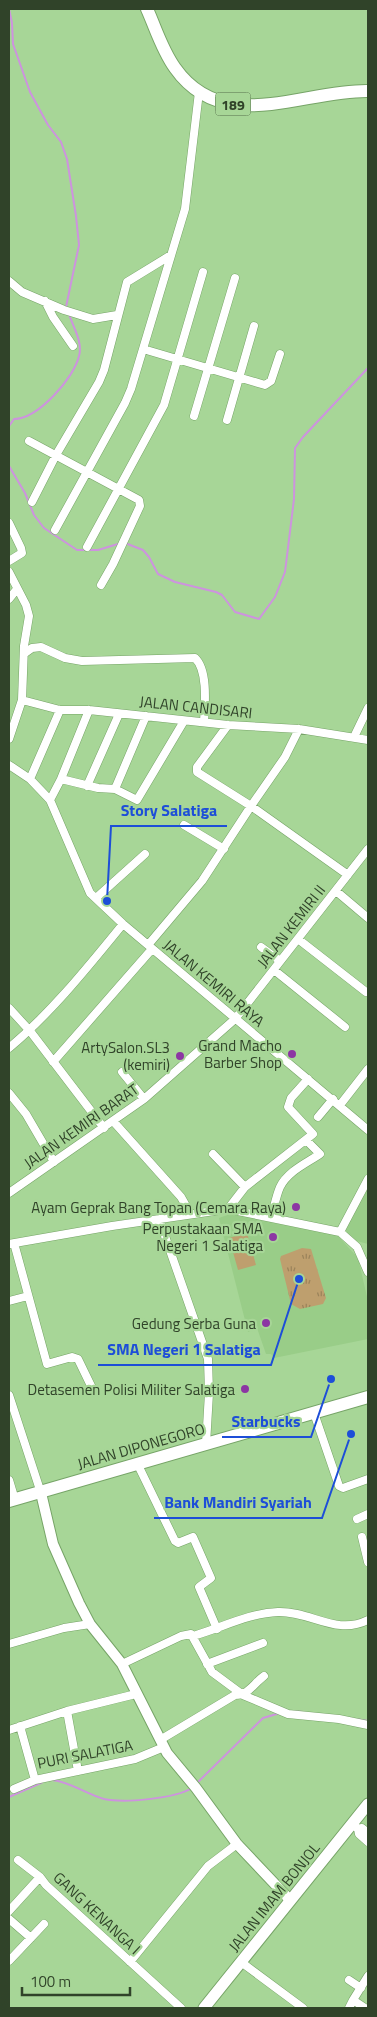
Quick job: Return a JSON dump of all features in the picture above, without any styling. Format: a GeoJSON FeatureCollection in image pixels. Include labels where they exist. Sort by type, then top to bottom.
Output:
{"type":"FeatureCollection","features":[{"type":"Feature","properties":{"kind":"main road","name":"189"},"geometry":{"type":"LineString","coordinates":[[148,9],[171,61],[184,79],[199,92],[216,101],[258,106],[332,93],[368,90]]}},
{"type":"Feature","properties":{"kind":"main road","name":"JALAN DIPONEGORO"},"geometry":{"type":"LineString","coordinates":[[12,1500],[368,1397]]}},
{"type":"Feature","properties":{"kind":"main road","name":"JALAN IMAM BONJOL"},"geometry":{"type":"LineString","coordinates":[[204,2008],[290,1900],[355,1827],[368,1804]]}},
{"type":"Feature","properties":{"kind":"street"},"geometry":{"type":"LineString","coordinates":[[55,530],[126,403],[184,209],[199,92]]}},
{"type":"Feature","properties":{"kind":"street"},"geometry":{"type":"LineString","coordinates":[[32,502],[56,455],[99,382],[104,370],[124,289],[130,279],[171,255]]}},
{"type":"Feature","properties":{"kind":"street"},"geometry":{"type":"LineString","coordinates":[[87,547],[164,405],[204,272]]}},
{"type":"Feature","properties":{"kind":"street"},"geometry":{"type":"LineString","coordinates":[[194,416],[235,278]]}},
{"type":"Feature","properties":{"kind":"street"},"geometry":{"type":"LineString","coordinates":[[9,281],[22,292],[93,319],[117,315]]}},
{"type":"Feature","properties":{"kind":"street"},"geometry":{"type":"LineString","coordinates":[[45,301],[53,317],[73,346]]}},
{"type":"Feature","properties":{"kind":"street"},"geometry":{"type":"LineString","coordinates":[[227,420],[254,326]]}},
{"type":"Feature","properties":{"kind":"street"},"geometry":{"type":"LineString","coordinates":[[143,349],[265,385],[269,384],[280,354]]}},
{"type":"Feature","properties":{"kind":"street"},"geometry":{"type":"LineString","coordinates":[[29,441],[139,500],[140,506],[126,539],[101,585]]}},
{"type":"Feature","properties":{"kind":"street"},"geometry":{"type":"LineString","coordinates":[[9,523],[22,553],[9,561]]}},
{"type":"Feature","properties":{"kind":"street"},"geometry":{"type":"LineString","coordinates":[[9,572],[26,605],[29,616],[24,646],[22,700],[9,739]]}},
{"type":"Feature","properties":{"kind":"street"},"geometry":{"type":"LineString","coordinates":[[9,599],[17,588]]}},
{"type":"Feature","properties":{"kind":"street"},"geometry":{"type":"LineString","coordinates":[[25,653],[32,648],[41,647],[66,658],[82,661],[195,658],[200,662],[202,671],[205,701],[204,722]]}},
{"type":"Feature","properties":{"kind":"street","name":"JALAN CANDISARI"},"geometry":{"type":"LineString","coordinates":[[22,700],[60,710],[89,710],[228,725],[299,729],[368,740]]}},
{"type":"Feature","properties":{"kind":"street"},"geometry":{"type":"LineString","coordinates":[[354,737],[368,708]]}},
{"type":"Feature","properties":{"kind":"street"},"geometry":{"type":"LineString","coordinates":[[30,779],[60,710]]}},
{"type":"Feature","properties":{"kind":"street"},"geometry":{"type":"LineString","coordinates":[[50,800],[61,779],[89,710]]}},
{"type":"Feature","properties":{"kind":"street"},"geometry":{"type":"LineString","coordinates":[[87,786],[119,714]]}},
{"type":"Feature","properties":{"kind":"street"},"geometry":{"type":"LineString","coordinates":[[115,789],[146,716]]}},
{"type":"Feature","properties":{"kind":"street"},"geometry":{"type":"LineString","coordinates":[[61,779],[87,786],[115,789],[137,800],[184,720]]}},
{"type":"Feature","properties":{"kind":"street"},"geometry":{"type":"LineString","coordinates":[[228,725],[197,767],[197,772],[250,806],[348,875]]}},
{"type":"Feature","properties":{"kind":"street"},"geometry":{"type":"LineString","coordinates":[[53,1062],[150,947],[202,880],[224,849],[250,806],[285,757],[299,729]]}},
{"type":"Feature","properties":{"kind":"street"},"geometry":{"type":"LineString","coordinates":[[9,765],[30,779],[50,800],[93,896],[144,854]]}},
{"type":"Feature","properties":{"kind":"street"},"geometry":{"type":"LineString","coordinates":[[184,825],[224,849]]}},
{"type":"Feature","properties":{"kind":"street","name":"JALAN KEMIRI II"},"geometry":{"type":"LineString","coordinates":[[235,1019],[368,849]]}},
{"type":"Feature","properties":{"kind":"street"},"geometry":{"type":"LineString","coordinates":[[336,891],[368,918]]}},
{"type":"Feature","properties":{"kind":"street","name":"JALAN KEMIRI RAYA"},"geometry":{"type":"LineString","coordinates":[[93,896],[150,947],[368,1130]]}},
{"type":"Feature","properties":{"kind":"street"},"geometry":{"type":"LineString","coordinates":[[9,1048],[30,1031],[64,995],[123,924]]}},
{"type":"Feature","properties":{"kind":"street"},"geometry":{"type":"LineString","coordinates":[[298,939],[366,992]]}},
{"type":"Feature","properties":{"kind":"street"},"geometry":{"type":"LineString","coordinates":[[261,947],[280,962]]}},
{"type":"Feature","properties":{"kind":"street"},"geometry":{"type":"LineString","coordinates":[[274,970],[345,1027]]}},
{"type":"Feature","properties":{"kind":"street"},"geometry":{"type":"LineString","coordinates":[[9,1008],[30,1031],[104,1128]]}},
{"type":"Feature","properties":{"kind":"street","name":"JALAN KEMIRI BARAT"},"geometry":{"type":"LineString","coordinates":[[12,1191],[144,1099],[235,1019]]}},
{"type":"Feature","properties":{"kind":"street"},"geometry":{"type":"LineString","coordinates":[[340,1105],[368,1069]]}},
{"type":"Feature","properties":{"kind":"street"},"geometry":{"type":"LineString","coordinates":[[122,1072],[144,1099]]}},
{"type":"Feature","properties":{"kind":"street"},"geometry":{"type":"LineString","coordinates":[[228,1209],[245,1187],[314,1133],[288,1107],[291,1098],[308,1079]]}},
{"type":"Feature","properties":{"kind":"street"},"geometry":{"type":"LineString","coordinates":[[9,1092],[26,1114],[54,1162]]}},
{"type":"Feature","properties":{"kind":"street"},"geometry":{"type":"LineString","coordinates":[[318,1117],[333,1099]]}},
{"type":"Feature","properties":{"kind":"street"},"geometry":{"type":"LineString","coordinates":[[113,1121],[165,1178],[181,1198],[190,1214]]}},
{"type":"Feature","properties":{"kind":"street"},"geometry":{"type":"LineString","coordinates":[[271,1218],[284,1181],[290,1174],[320,1154],[306,1140]]}},
{"type":"Feature","properties":{"kind":"street"},"geometry":{"type":"LineString","coordinates":[[213,1154],[245,1187]]}},
{"type":"Feature","properties":{"kind":"street"},"geometry":{"type":"LineString","coordinates":[[340,1232],[368,1179]]}},
{"type":"Feature","properties":{"kind":"street"},"geometry":{"type":"LineString","coordinates":[[9,1182],[12,1191]]}},
{"type":"Feature","properties":{"kind":"street"},"geometry":{"type":"LineString","coordinates":[[94,1392],[78,1359],[72,1357],[47,1364],[12,1243],[228,1209],[340,1232],[357,1247],[368,1272]]}},
{"type":"Feature","properties":{"kind":"street"},"geometry":{"type":"LineString","coordinates":[[159,1219],[208,1359],[209,1393],[206,1444]]}},
{"type":"Feature","properties":{"kind":"street"},"geometry":{"type":"LineString","coordinates":[[9,1301],[28,1296]]}},
{"type":"Feature","properties":{"kind":"street"},"geometry":{"type":"LineString","coordinates":[[9,1395],[41,1493],[54,1544],[90,1624],[122,1664],[162,1743],[237,1844],[290,1900]]}},
{"type":"Feature","properties":{"kind":"street"},"geometry":{"type":"LineString","coordinates":[[314,1413],[339,1486],[343,1488],[368,1478]]}},
{"type":"Feature","properties":{"kind":"street"},"geometry":{"type":"LineString","coordinates":[[138,1465],[175,1541],[178,1542],[193,1537],[211,1578],[199,1586],[217,1629]]}},
{"type":"Feature","properties":{"kind":"street"},"geometry":{"type":"LineString","coordinates":[[9,1480],[12,1500]]}},
{"type":"Feature","properties":{"kind":"street"},"geometry":{"type":"LineString","coordinates":[[357,1519],[368,1514]]}},
{"type":"Feature","properties":{"kind":"street"},"geometry":{"type":"LineString","coordinates":[[362,1537],[368,1562]]}},
{"type":"Feature","properties":{"kind":"street"},"geometry":{"type":"LineString","coordinates":[[122,1664],[182,1636],[191,1634],[193,1636],[251,1616],[288,1612],[341,1626],[358,1626],[368,1620]]}},
{"type":"Feature","properties":{"kind":"street"},"geometry":{"type":"LineString","coordinates":[[9,1644],[64,1628],[90,1624]]}},
{"type":"Feature","properties":{"kind":"street"},"geometry":{"type":"LineString","coordinates":[[193,1636],[212,1672],[243,1695],[284,1712],[368,1725]]}},
{"type":"Feature","properties":{"kind":"street"},"geometry":{"type":"LineString","coordinates":[[207,1664],[263,1643]]}},
{"type":"Feature","properties":{"kind":"street"},"geometry":{"type":"LineString","coordinates":[[243,1695],[264,1676]]}},
{"type":"Feature","properties":{"kind":"street"},"geometry":{"type":"LineString","coordinates":[[9,1730],[67,1711],[136,1694]]}},
{"type":"Feature","properties":{"kind":"street","name":"PURI SALATIGA"},"geometry":{"type":"LineString","coordinates":[[20,1726],[35,1780],[144,1756],[234,1695],[243,1695]]}},
{"type":"Feature","properties":{"kind":"street"},"geometry":{"type":"LineString","coordinates":[[67,1711],[78,1771]]}},
{"type":"Feature","properties":{"kind":"street"},"geometry":{"type":"LineString","coordinates":[[14,1789],[35,1780]]}},
{"type":"Feature","properties":{"kind":"street"},"geometry":{"type":"LineString","coordinates":[[355,1827],[362,1828],[368,1833]]}},
{"type":"Feature","properties":{"kind":"street"},"geometry":{"type":"LineString","coordinates":[[355,1827],[359,1834],[368,1842]]}},
{"type":"Feature","properties":{"kind":"street"},"geometry":{"type":"LineString","coordinates":[[130,1962],[208,1866],[237,1844]]}},
{"type":"Feature","properties":{"kind":"street","name":"GANG KENANGA I"},"geometry":{"type":"LineString","coordinates":[[18,1860],[40,1877],[46,1885],[181,2008]]}},
{"type":"Feature","properties":{"kind":"street"},"geometry":{"type":"LineString","coordinates":[[9,1911],[40,1877]]}},
{"type":"Feature","properties":{"kind":"street"},"geometry":{"type":"LineString","coordinates":[[9,1919],[31,1938]]}},
{"type":"Feature","properties":{"kind":"street"},"geometry":{"type":"LineString","coordinates":[[9,1961],[44,1924]]}},
{"type":"Feature","properties":{"kind":"street"},"geometry":{"type":"LineString","coordinates":[[241,1962],[303,2008]]}},
{"type":"Feature","properties":{"kind":"street"},"geometry":{"type":"LineString","coordinates":[[349,2008],[368,1976]]}},
{"type":"Feature","properties":{"kind":"street"},"geometry":{"type":"LineString","coordinates":[[350,1980],[361,1988]]}},
{"type":"Feature","properties":{"kind":"street"},"geometry":{"type":"LineString","coordinates":[[353,2000],[367,2008]]}},
{"type":"Feature","properties":{"kind":"shaded area"},"geometry":{"type":"Polygon","coordinates":[[[368,1184],[368,1244],[353,1240],[344,1229],[368,1184]]]}},
{"type":"Feature","properties":{"kind":"shaded area"},"geometry":{"type":"Polygon","coordinates":[[[230,1214],[338,1236],[358,1258],[368,1301],[368,1339],[274,1358],[271,1354],[266,1354],[257,1328],[248,1332],[219,1218],[230,1214]]]}},
{"type":"Feature","properties":{"kind":"green space"},"geometry":{"type":"Polygon","coordinates":[[[247,1233],[256,1265],[238,1270],[229,1238],[247,1233]]]}},
{"type":"Feature","properties":{"kind":"green space"},"geometry":{"type":"Polygon","coordinates":[[[302,1248],[311,1249],[326,1298],[323,1304],[300,1309],[291,1304],[280,1259],[281,1256],[302,1248]]]}},
{"type":"Feature","properties":{"kind":"waterway"},"geometry":{"type":"LineString","coordinates":[[9,9],[13,44],[30,92],[48,125],[61,142],[67,159],[79,245],[66,307]]}},
{"type":"Feature","properties":{"kind":"waterway"},"geometry":{"type":"LineString","coordinates":[[9,426],[14,419],[34,412],[54,396],[63,386],[76,365],[80,345],[69,314]]}},
{"type":"Feature","properties":{"kind":"waterway"},"geometry":{"type":"LineString","coordinates":[[125,543],[143,550],[158,574],[175,582],[216,592],[222,595],[235,612],[259,619],[275,597],[285,572],[294,499],[295,448],[303,437],[368,368]]}},
{"type":"Feature","properties":{"kind":"waterway"},"geometry":{"type":"LineString","coordinates":[[9,466],[25,493],[34,515],[44,528],[77,550],[98,550],[118,544]]}},
{"type":"Feature","properties":{"kind":"waterway"},"geometry":{"type":"LineString","coordinates":[[287,1711],[304,1712]]}},
{"type":"Feature","properties":{"kind":"waterway"},"geometry":{"type":"LineString","coordinates":[[197,1783],[263,1718],[280,1713]]}},
{"type":"Feature","properties":{"kind":"waterway"},"geometry":{"type":"LineString","coordinates":[[356,1719],[368,1721]]}},
{"type":"Feature","properties":{"kind":"waterway"},"geometry":{"type":"LineString","coordinates":[[52,1780],[66,1783],[97,1797],[113,1800],[162,1797],[184,1792],[192,1788]]}},
{"type":"Feature","properties":{"kind":"waterway"},"geometry":{"type":"LineString","coordinates":[[9,1797],[43,1782]]}},
{"type":"Feature","properties":{"kind":"place","name":"Story Salatiga"},"geometry":{"type":"Point","coordinates":[107,901]}},
{"type":"Feature","properties":{"kind":"place","name":"Grand Macho Barber Shop"},"geometry":{"type":"Point","coordinates":[292,1054]}},
{"type":"Feature","properties":{"kind":"place","name":"ArtySalon.SL3 (kemiri)"},"geometry":{"type":"Point","coordinates":[180,1056]}},
{"type":"Feature","properties":{"kind":"place","name":"Ayam Geprak Bang Topan (Cemara Raya)"},"geometry":{"type":"Point","coordinates":[296,1207]}},
{"type":"Feature","properties":{"kind":"place","name":"Perpustakaan SMA Negeri 1 Salatiga"},"geometry":{"type":"Point","coordinates":[273,1237]}},
{"type":"Feature","properties":{"kind":"place","name":"SMA Negeri 1 Salatiga"},"geometry":{"type":"Point","coordinates":[299,1279]}},
{"type":"Feature","properties":{"kind":"place","name":"Gedung Serba Guna"},"geometry":{"type":"Point","coordinates":[266,1323]}},
{"type":"Feature","properties":{"kind":"place","name":"Starbucks"},"geometry":{"type":"Point","coordinates":[331,1379]}},
{"type":"Feature","properties":{"kind":"place","name":"Detasemen Polisi Militer Salatiga"},"geometry":{"type":"Point","coordinates":[245,1389]}},
{"type":"Feature","properties":{"kind":"place","name":"Bank Mandiri Syariah"},"geometry":{"type":"Point","coordinates":[351,1434]}}]}
